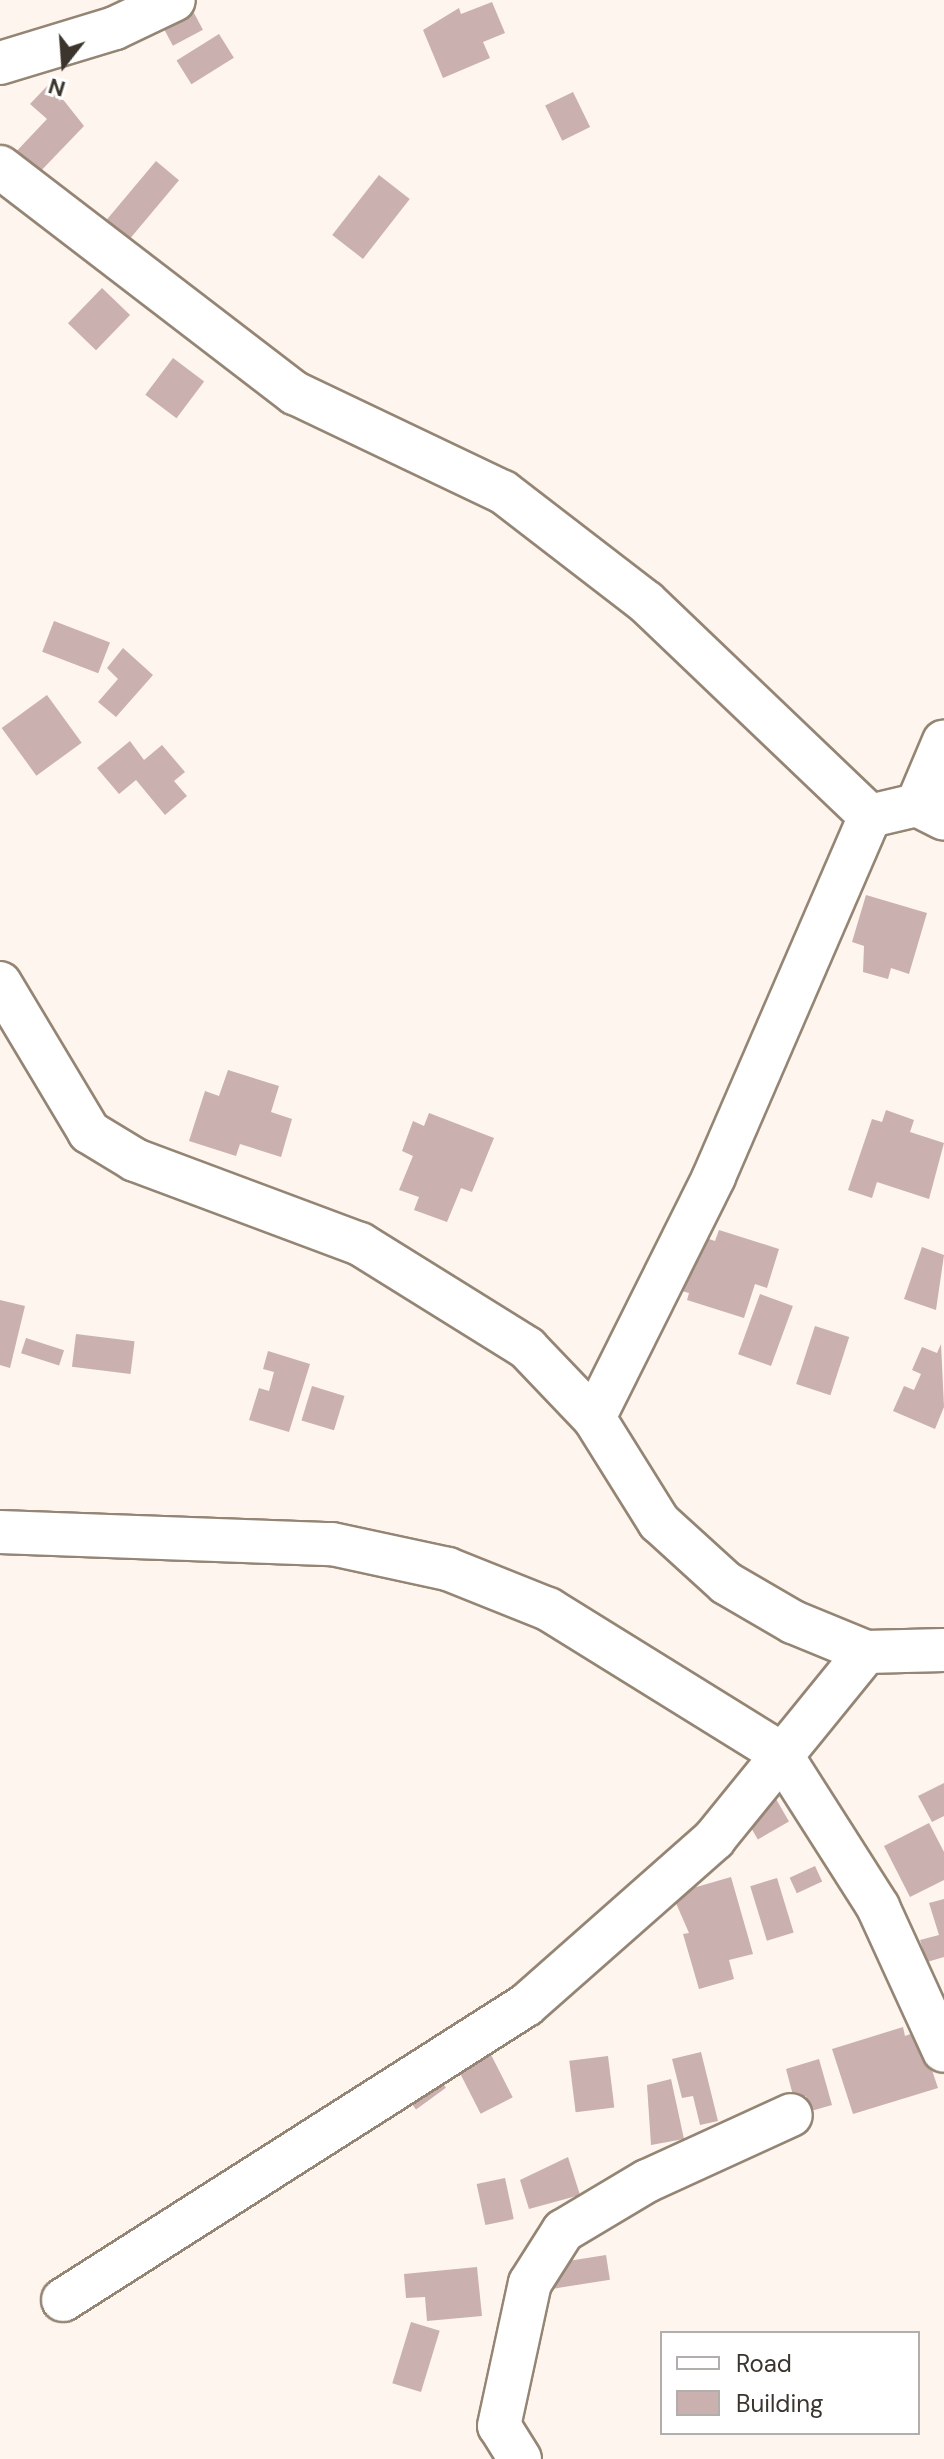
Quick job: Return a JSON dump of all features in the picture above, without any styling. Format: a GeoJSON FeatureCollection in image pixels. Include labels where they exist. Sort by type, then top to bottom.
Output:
{"type":"FeatureCollection","features":[{"type":"Feature","properties":{"kind":"street"},"geometry":{"type":"LineString","coordinates":[[0,63],[115,28],[174,0]]}},
{"type":"Feature","properties":{"kind":"street"},"geometry":{"type":"LineString","coordinates":[[0,167],[295,393],[503,492],[646,602],[870,816],[931,812],[944,741]]}},
{"type":"Feature","properties":{"kind":"street"},"geometry":{"type":"LineString","coordinates":[[594,1418],[714,1177],[809,943],[870,816]]}},
{"type":"Feature","properties":{"kind":"street"},"geometry":{"type":"LineString","coordinates":[[0,983],[89,1132],[135,1160],[360,1244],[527,1348],[594,1418],[659,1522],[726,1583],[793,1622],[866,1652],[944,1650]]}},
{"type":"Feature","properties":{"kind":"street"},"geometry":{"type":"LineString","coordinates":[[0,1532],[332,1544],[448,1569],[548,1609],[780,1753],[878,1907],[944,2051]]}},
{"type":"Feature","properties":{"kind":"street"},"geometry":{"type":"LineString","coordinates":[[63,2300],[526,2005],[714,1839],[780,1753],[866,1652]]}},
{"type":"Feature","properties":{"kind":"street"},"geometry":{"type":"LineString","coordinates":[[520,2459],[499,2426],[530,2283],[563,2231],[647,2181],[791,2115]]}},
{"type":"Feature","properties":{"kind":"building"},"geometry":{"type":"Polygon","coordinates":[[[492,2],[505,33],[483,42],[490,58],[443,78],[423,30],[459,8],[461,14],[492,2]]]}},
{"type":"Feature","properties":{"kind":"building"},"geometry":{"type":"Polygon","coordinates":[[[194,13],[203,30],[173,46],[164,29],[194,13]]]}},
{"type":"Feature","properties":{"kind":"building"},"geometry":{"type":"Polygon","coordinates":[[[219,34],[234,58],[191,84],[177,60],[219,34]]]}},
{"type":"Feature","properties":{"kind":"building"},"geometry":{"type":"Polygon","coordinates":[[[50,83],[84,126],[35,177],[13,155],[47,119],[30,104],[50,83]]]}},
{"type":"Feature","properties":{"kind":"building"},"geometry":{"type":"Polygon","coordinates":[[[573,92],[590,127],[562,141],[545,106],[573,92]]]}},
{"type":"Feature","properties":{"kind":"building"},"geometry":{"type":"Polygon","coordinates":[[[156,161],[179,180],[129,240],[106,221],[156,161]]]}},
{"type":"Feature","properties":{"kind":"building"},"geometry":{"type":"Polygon","coordinates":[[[379,175],[410,199],[363,259],[332,235],[379,175]]]}},
{"type":"Feature","properties":{"kind":"building"},"geometry":{"type":"Polygon","coordinates":[[[102,288],[130,315],[96,350],[68,323],[102,288]]]}},
{"type":"Feature","properties":{"kind":"building"},"geometry":{"type":"Polygon","coordinates":[[[173,358],[204,381],[176,418],[145,395],[173,358]]]}},
{"type":"Feature","properties":{"kind":"building"},"geometry":{"type":"Polygon","coordinates":[[[54,621],[110,643],[98,673],[42,652],[54,621]]]}},
{"type":"Feature","properties":{"kind":"building"},"geometry":{"type":"Polygon","coordinates":[[[123,648],[153,675],[116,717],[98,702],[118,679],[107,668],[123,648]]]}},
{"type":"Feature","properties":{"kind":"building"},"geometry":{"type":"Polygon","coordinates":[[[47,695],[82,743],[36,776],[2,728],[47,695]]]}},
{"type":"Feature","properties":{"kind":"building"},"geometry":{"type":"Polygon","coordinates":[[[130,741],[144,760],[162,745],[185,772],[174,781],[187,796],[165,815],[136,780],[119,794],[97,768],[130,741]]]}},
{"type":"Feature","properties":{"kind":"building"},"geometry":{"type":"Polygon","coordinates":[[[866,895],[927,913],[909,974],[891,968],[888,979],[863,972],[864,946],[852,942],[866,895]]]}},
{"type":"Feature","properties":{"kind":"building"},"geometry":{"type":"Polygon","coordinates":[[[228,1070],[279,1086],[271,1112],[292,1119],[281,1157],[240,1144],[236,1156],[189,1141],[205,1091],[219,1096],[228,1070]]]}},
{"type":"Feature","properties":{"kind":"building"},"geometry":{"type":"Polygon","coordinates":[[[886,1110],[914,1120],[910,1132],[944,1143],[929,1199],[877,1182],[872,1198],[848,1190],[872,1119],[882,1122],[886,1110]]]}},
{"type":"Feature","properties":{"kind":"building"},"geometry":{"type":"Polygon","coordinates":[[[429,1113],[494,1138],[472,1192],[461,1188],[447,1222],[414,1210],[419,1197],[399,1190],[413,1156],[402,1151],[413,1121],[424,1126],[429,1113]]]}},
{"type":"Feature","properties":{"kind":"building"},"geometry":{"type":"Polygon","coordinates":[[[719,1230],[779,1249],[767,1288],[755,1284],[744,1318],[687,1300],[689,1293],[678,1290],[688,1256],[699,1260],[706,1238],[715,1241],[719,1230]]]}},
{"type":"Feature","properties":{"kind":"building"},"geometry":{"type":"Polygon","coordinates":[[[922,1247],[944,1255],[936,1310],[904,1299],[922,1247]]]}},
{"type":"Feature","properties":{"kind":"building"},"geometry":{"type":"Polygon","coordinates":[[[760,1294],[793,1306],[771,1366],[738,1354],[760,1294]]]}},
{"type":"Feature","properties":{"kind":"building"},"geometry":{"type":"Polygon","coordinates":[[[0,1300],[25,1306],[10,1368],[0,1365],[0,1300]]]}},
{"type":"Feature","properties":{"kind":"building"},"geometry":{"type":"Polygon","coordinates":[[[815,1326],[849,1337],[830,1395],[796,1384],[815,1326]]]}},
{"type":"Feature","properties":{"kind":"building"},"geometry":{"type":"Polygon","coordinates":[[[76,1334],[135,1341],[131,1374],[72,1367],[76,1334]]]}},
{"type":"Feature","properties":{"kind":"building"},"geometry":{"type":"Polygon","coordinates":[[[26,1338],[64,1350],[59,1366],[21,1353],[26,1338]]]}},
{"type":"Feature","properties":{"kind":"building"},"geometry":{"type":"Polygon","coordinates":[[[941,1344],[944,1407],[935,1429],[893,1411],[904,1386],[914,1390],[921,1374],[912,1370],[922,1347],[937,1353],[941,1344]]]}},
{"type":"Feature","properties":{"kind":"building"},"geometry":{"type":"Polygon","coordinates":[[[268,1351],[310,1364],[289,1432],[249,1420],[259,1388],[269,1391],[274,1372],[263,1369],[268,1351]]]}},
{"type":"Feature","properties":{"kind":"building"},"geometry":{"type":"Polygon","coordinates":[[[312,1386],[345,1396],[334,1430],[301,1420],[312,1386]]]}},
{"type":"Feature","properties":{"kind":"building"},"geometry":{"type":"Polygon","coordinates":[[[944,1783],[944,1816],[932,1822],[918,1796],[944,1783]]]}},
{"type":"Feature","properties":{"kind":"building"},"geometry":{"type":"Polygon","coordinates":[[[772,1792],[789,1821],[758,1839],[741,1810],[772,1792]]]}},
{"type":"Feature","properties":{"kind":"building"},"geometry":{"type":"Polygon","coordinates":[[[929,1823],[944,1852],[944,1880],[910,1897],[884,1846],[929,1823]]]}},
{"type":"Feature","properties":{"kind":"building"},"geometry":{"type":"Polygon","coordinates":[[[815,1866],[822,1881],[797,1893],[790,1878],[815,1866]]]}},
{"type":"Feature","properties":{"kind":"building"},"geometry":{"type":"Polygon","coordinates":[[[731,1877],[753,1954],[729,1960],[734,1979],[699,1989],[683,1934],[689,1933],[672,1894],[731,1877]]]}},
{"type":"Feature","properties":{"kind":"building"},"geometry":{"type":"Polygon","coordinates":[[[777,1878],[794,1933],[767,1941],[750,1886],[777,1878]]]}},
{"type":"Feature","properties":{"kind":"building"},"geometry":{"type":"Polygon","coordinates":[[[944,1899],[944,1957],[927,1962],[920,1940],[939,1935],[929,1903],[944,1899]]]}},
{"type":"Feature","properties":{"kind":"building"},"geometry":{"type":"Polygon","coordinates":[[[903,2027],[905,2036],[919,2031],[938,2088],[853,2114],[832,2049],[903,2027]]]}},
{"type":"Feature","properties":{"kind":"building"},"geometry":{"type":"Polygon","coordinates":[[[485,2043],[513,2097],[481,2114],[453,2059],[485,2043]]]}},
{"type":"Feature","properties":{"kind":"building"},"geometry":{"type":"Polygon","coordinates":[[[701,2052],[718,2121],[700,2125],[693,2096],[682,2098],[672,2059],[701,2052]]]}},
{"type":"Feature","properties":{"kind":"building"},"geometry":{"type":"Polygon","coordinates":[[[608,2056],[614,2108],[576,2112],[569,2061],[608,2056]]]}},
{"type":"Feature","properties":{"kind":"building"},"geometry":{"type":"Polygon","coordinates":[[[819,2059],[832,2105],[811,2111],[806,2096],[794,2099],[786,2069],[819,2059]]]}},
{"type":"Feature","properties":{"kind":"building"},"geometry":{"type":"Polygon","coordinates":[[[433,2070],[446,2088],[416,2110],[403,2092],[433,2070]]]}},
{"type":"Feature","properties":{"kind":"building"},"geometry":{"type":"Polygon","coordinates":[[[671,2079],[684,2139],[651,2145],[647,2085],[671,2079]]]}},
{"type":"Feature","properties":{"kind":"building"},"geometry":{"type":"Polygon","coordinates":[[[568,2157],[580,2195],[529,2209],[520,2180],[568,2157]]]}},
{"type":"Feature","properties":{"kind":"building"},"geometry":{"type":"Polygon","coordinates":[[[505,2178],[514,2219],[485,2225],[477,2184],[505,2178]]]}},
{"type":"Feature","properties":{"kind":"building"},"geometry":{"type":"Polygon","coordinates":[[[606,2255],[610,2280],[549,2289],[545,2265],[606,2255]]]}},
{"type":"Feature","properties":{"kind":"building"},"geometry":{"type":"Polygon","coordinates":[[[477,2267],[482,2316],[427,2321],[425,2297],[406,2298],[404,2274],[477,2267]]]}},
{"type":"Feature","properties":{"kind":"building"},"geometry":{"type":"Polygon","coordinates":[[[411,2322],[440,2331],[421,2392],[392,2383],[411,2322]]]}}]}
